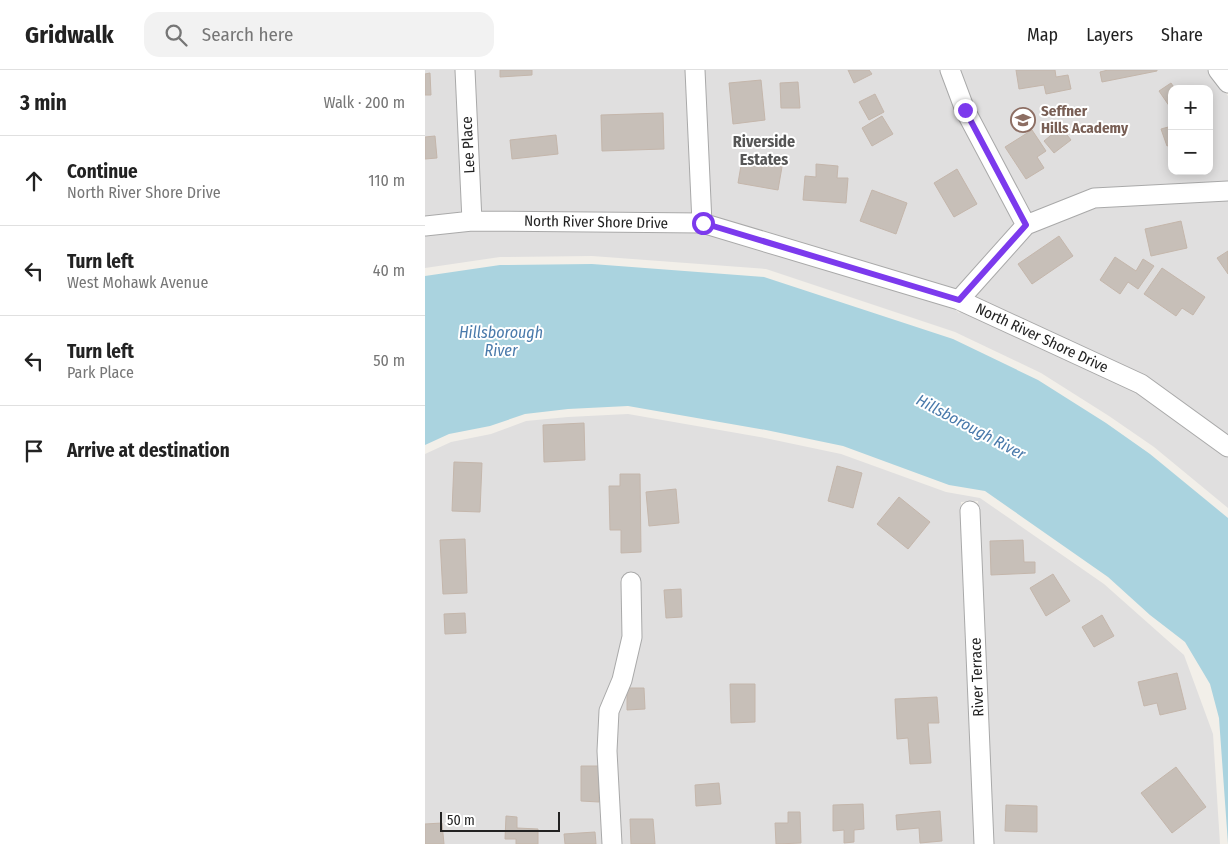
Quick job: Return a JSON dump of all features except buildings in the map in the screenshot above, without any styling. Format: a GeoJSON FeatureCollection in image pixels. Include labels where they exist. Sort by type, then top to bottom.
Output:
{"type":"FeatureCollection","features":[{"type":"Feature","properties":{"kind":"street","name":"Lee Place"},"geometry":{"type":"LineString","coordinates":[[465,70],[471,220]]}},
{"type":"Feature","properties":{"kind":"street"},"geometry":{"type":"LineString","coordinates":[[695,70],[703,223]]}},
{"type":"Feature","properties":{"kind":"street"},"geometry":{"type":"LineString","coordinates":[[950,70],[965,110],[1026,225]]}},
{"type":"Feature","properties":{"kind":"street"},"geometry":{"type":"LineString","coordinates":[[1218,70],[1228,83]]}},
{"type":"Feature","properties":{"kind":"street"},"geometry":{"type":"LineString","coordinates":[[959,300],[1026,225],[1094,198],[1228,191]]}},
{"type":"Feature","properties":{"kind":"street","name":"North River Shore Drive"},"geometry":{"type":"LineString","coordinates":[[425,226],[471,220],[703,223],[959,300],[1141,384],[1228,447]]}},
{"type":"Feature","properties":{"kind":"street","name":"River Terrace"},"geometry":{"type":"LineString","coordinates":[[970,511],[984,844]]}},
{"type":"Feature","properties":{"kind":"street"},"geometry":{"type":"LineString","coordinates":[[612,844],[607,751],[609,711],[621,680],[632,637],[631,582]]}},
{"type":"Feature","properties":{"kind":"shaded area"},"geometry":{"type":"Polygon","coordinates":[[[425,70],[457,70],[463,212],[425,217],[425,70]]]}},
{"type":"Feature","properties":{"kind":"shaded area"},"geometry":{"type":"Polygon","coordinates":[[[473,70],[687,70],[694,213],[479,211],[473,70]]]}},
{"type":"Feature","properties":{"kind":"shaded area"},"geometry":{"type":"Polygon","coordinates":[[[704,70],[941,70],[1016,224],[957,290],[710,216],[704,70]]]}},
{"type":"Feature","properties":{"kind":"shaded area"},"geometry":{"type":"Polygon","coordinates":[[[959,70],[1207,70],[1228,96],[1228,181],[1094,189],[1030,214],[973,106],[959,70]]]}},
{"type":"Feature","properties":{"kind":"shaded area"},"geometry":{"type":"Polygon","coordinates":[[[1228,200],[1228,436],[974,297],[1030,233],[1096,208],[1228,200]]]}},
{"type":"Feature","properties":{"kind":"shaded area"},"geometry":{"type":"Polygon","coordinates":[[[472,230],[702,232],[955,309],[959,313],[961,311],[1137,392],[1228,458],[1228,508],[1154,447],[1109,416],[1041,373],[955,332],[766,269],[592,256],[500,257],[425,268],[425,236],[472,230]]]}},
{"type":"Feature","properties":{"kind":"shaded area"},"geometry":{"type":"Polygon","coordinates":[[[628,414],[765,438],[841,454],[946,492],[980,498],[1104,584],[1184,655],[1213,734],[1220,844],[992,844],[978,501],[961,502],[976,844],[425,844],[425,454],[451,442],[491,434],[526,421],[628,414]]]}},
{"type":"Feature","properties":{"kind":"water","name":"Hillsborough River"},"geometry":{"type":"Polygon","coordinates":[[[592,264],[764,277],[953,339],[1038,380],[1106,423],[1150,454],[1228,518],[1228,844],[1219,718],[1210,684],[1185,642],[1150,615],[1108,577],[985,491],[949,485],[843,446],[766,430],[628,406],[568,409],[525,414],[490,426],[449,434],[425,445],[425,276],[500,265],[592,264]]]}},
{"type":"Feature","properties":{"kind":"place","name":"Seffner Hills Academy"},"geometry":{"type":"Point","coordinates":[1023,120]}},
{"type":"Feature","properties":{"kind":"district","name":"Riverside Estates"},"geometry":{"type":"Point","coordinates":[764,150]}},
{"type":"Feature","properties":{"kind":"route"},"geometry":{"type":"LineString","coordinates":[[703,223],[959,300],[1026,225],[965,110]]}}]}
